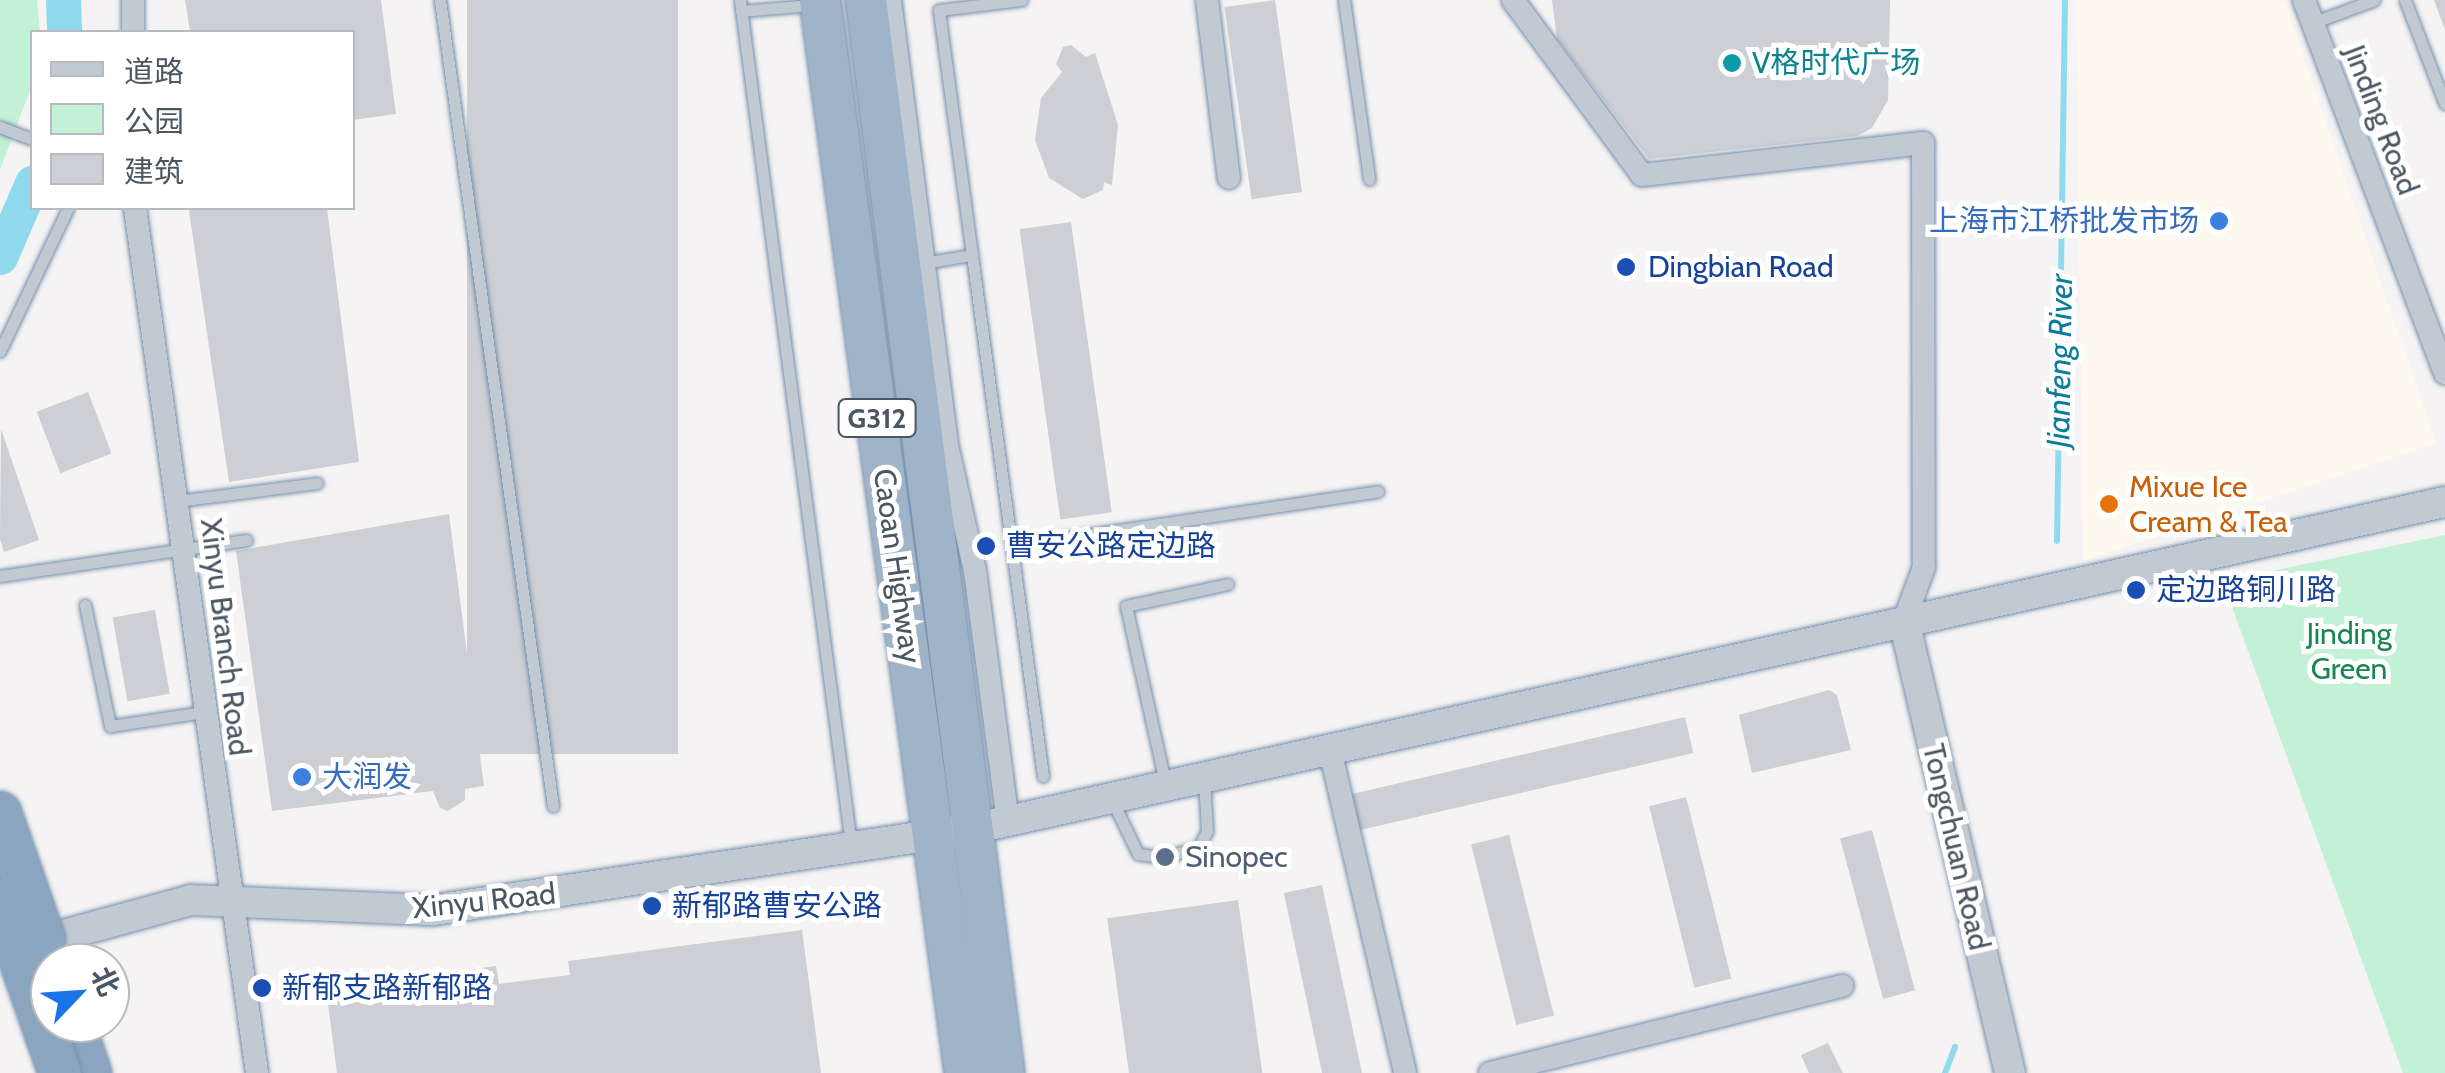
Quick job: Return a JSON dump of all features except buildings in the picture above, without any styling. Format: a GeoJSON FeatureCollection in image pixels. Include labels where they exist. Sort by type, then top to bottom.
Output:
{"type":"FeatureCollection","features":[{"type":"Feature","properties":{"kind":"highway","name":"Caoan Highway"},"geometry":{"type":"LineString","coordinates":[[866,0],[912,265],[971,829],[1004,1073]]}},
{"type":"Feature","properties":{"kind":"highway","name":"Caoan Highway"},"geometry":{"type":"LineString","coordinates":[[830,1],[971,829],[964,1073]]}},
{"type":"Feature","properties":{"kind":"highway"},"geometry":{"type":"LineString","coordinates":[[0,814],[45,943]]}},
{"type":"Feature","properties":{"kind":"highway"},"geometry":{"type":"LineString","coordinates":[[0,900],[60,1073]]}},
{"type":"Feature","properties":{"kind":"highway"},"geometry":{"type":"LineString","coordinates":[[80,1043],[90,1073]]}},
{"type":"Feature","properties":{"kind":"street"},"geometry":{"type":"LineString","coordinates":[[133,0],[133,30]]}},
{"type":"Feature","properties":{"kind":"street"},"geometry":{"type":"LineString","coordinates":[[890,0],[912,265]]}},
{"type":"Feature","properties":{"kind":"street"},"geometry":{"type":"LineString","coordinates":[[1207,0],[1229,178]]}},
{"type":"Feature","properties":{"kind":"street"},"geometry":{"type":"LineString","coordinates":[[1513,0],[1642,175],[1923,143],[1924,567],[1904,621]]}},
{"type":"Feature","properties":{"kind":"street","name":"Jinding Road"},"geometry":{"type":"LineString","coordinates":[[2304,0],[2445,372]]}},
{"type":"Feature","properties":{"kind":"street","name":"Xinyu Branch Road"},"geometry":{"type":"LineString","coordinates":[[135,210],[257,1073]]}},
{"type":"Feature","properties":{"kind":"street"},"geometry":{"type":"LineString","coordinates":[[971,829],[2445,502]]}},
{"type":"Feature","properties":{"kind":"street","name":"Tongchuan Road"},"geometry":{"type":"LineString","coordinates":[[1904,621],[2010,1073]]}},
{"type":"Feature","properties":{"kind":"street"},"geometry":{"type":"LineString","coordinates":[[1330,750],[1405,1073]]}},
{"type":"Feature","properties":{"kind":"street","name":"Xinyu Road"},"geometry":{"type":"LineString","coordinates":[[0,952],[148,908],[230,898],[434,910],[971,829]]}},
{"type":"Feature","properties":{"kind":"street"},"geometry":{"type":"LineString","coordinates":[[1490,1073],[1842,986]]}},
{"type":"Feature","properties":{"kind":"lane"},"geometry":{"type":"LineString","coordinates":[[440,0],[553,806]]}},
{"type":"Feature","properties":{"kind":"lane"},"geometry":{"type":"LineString","coordinates":[[1021,0],[939,10],[1043,776]]}},
{"type":"Feature","properties":{"kind":"lane"},"geometry":{"type":"LineString","coordinates":[[1344,0],[1369,179]]}},
{"type":"Feature","properties":{"kind":"lane"},"geometry":{"type":"LineString","coordinates":[[2312,23],[2374,0]]}},
{"type":"Feature","properties":{"kind":"lane"},"geometry":{"type":"LineString","coordinates":[[2405,0],[2445,104]]}},
{"type":"Feature","properties":{"kind":"lane"},"geometry":{"type":"LineString","coordinates":[[830,1],[740,6],[852,848]]}},
{"type":"Feature","properties":{"kind":"lane"},"geometry":{"type":"LineString","coordinates":[[1,127],[30,138]]}},
{"type":"Feature","properties":{"kind":"lane"},"geometry":{"type":"LineString","coordinates":[[0,351],[67,210]]}},
{"type":"Feature","properties":{"kind":"lane"},"geometry":{"type":"LineString","coordinates":[[912,265],[972,255]]}},
{"type":"Feature","properties":{"kind":"lane"},"geometry":{"type":"LineString","coordinates":[[177,501],[316,483]]}},
{"type":"Feature","properties":{"kind":"lane"},"geometry":{"type":"LineString","coordinates":[[1012,546],[1378,491]]}},
{"type":"Feature","properties":{"kind":"lane"},"geometry":{"type":"LineString","coordinates":[[0,576],[246,540]]}},
{"type":"Feature","properties":{"kind":"lane"},"geometry":{"type":"LineString","coordinates":[[1166,786],[1126,606],[1228,584]]}},
{"type":"Feature","properties":{"kind":"lane"},"geometry":{"type":"LineString","coordinates":[[86,605],[110,726],[204,712]]}},
{"type":"Feature","properties":{"kind":"lane"},"geometry":{"type":"LineString","coordinates":[[1111,798],[1138,854],[1198,848],[1208,831],[1204,778]]}},
{"type":"Feature","properties":{"kind":"shaded area","name":"上海市江桥批发市场"},"geometry":{"type":"Polygon","coordinates":[[[2076,0],[2284,0],[2436,443],[2083,561],[2076,0]]]}},
{"type":"Feature","properties":{"kind":"green space"},"geometry":{"type":"Polygon","coordinates":[[[0,0],[37,0],[40,30],[30,30],[30,90],[0,170],[0,0]]]}},
{"type":"Feature","properties":{"kind":"green space","name":"Jinding Green"},"geometry":{"type":"Polygon","coordinates":[[[2445,535],[2445,1073],[2403,1073],[2225,588],[2238,578],[2445,535]]]}},
{"type":"Feature","properties":{"kind":"waterway"},"geometry":{"type":"LineString","coordinates":[[63,0],[64,30]]}},
{"type":"Feature","properties":{"kind":"waterway","name":"Jianfeng River"},"geometry":{"type":"LineString","coordinates":[[2057,541],[2065,0]]}},
{"type":"Feature","properties":{"kind":"waterway"},"geometry":{"type":"LineString","coordinates":[[0,257],[30,188]]}},
{"type":"Feature","properties":{"kind":"waterway","name":"Jianfeng River"},"geometry":{"type":"LineString","coordinates":[[1945,1073],[1955,1047]]}},
{"type":"Feature","properties":{"kind":"place","name":"V格时代广场"},"geometry":{"type":"Point","coordinates":[1732,63]}},
{"type":"Feature","properties":{"kind":"place","name":"上海市江桥批发市场"},"geometry":{"type":"Point","coordinates":[2219,221]}},
{"type":"Feature","properties":{"kind":"place","name":"Dingbian Road"},"geometry":{"type":"Point","coordinates":[1626,267]}},
{"type":"Feature","properties":{"kind":"place","name":"Mixue Ice Cream & Tea"},"geometry":{"type":"Point","coordinates":[2109,504]}},
{"type":"Feature","properties":{"kind":"place","name":"曹安公路定边路"},"geometry":{"type":"Point","coordinates":[986,546]}},
{"type":"Feature","properties":{"kind":"place","name":"定边路铜川路"},"geometry":{"type":"Point","coordinates":[2136,590]}},
{"type":"Feature","properties":{"kind":"place","name":"大润发"},"geometry":{"type":"Point","coordinates":[302,777]}},
{"type":"Feature","properties":{"kind":"place","name":"Sinopec"},"geometry":{"type":"Point","coordinates":[1165,857]}},
{"type":"Feature","properties":{"kind":"place","name":"新郁路曹安公路"},"geometry":{"type":"Point","coordinates":[652,906]}},
{"type":"Feature","properties":{"kind":"place","name":"新郁支路新郁路"},"geometry":{"type":"Point","coordinates":[262,988]}}]}
